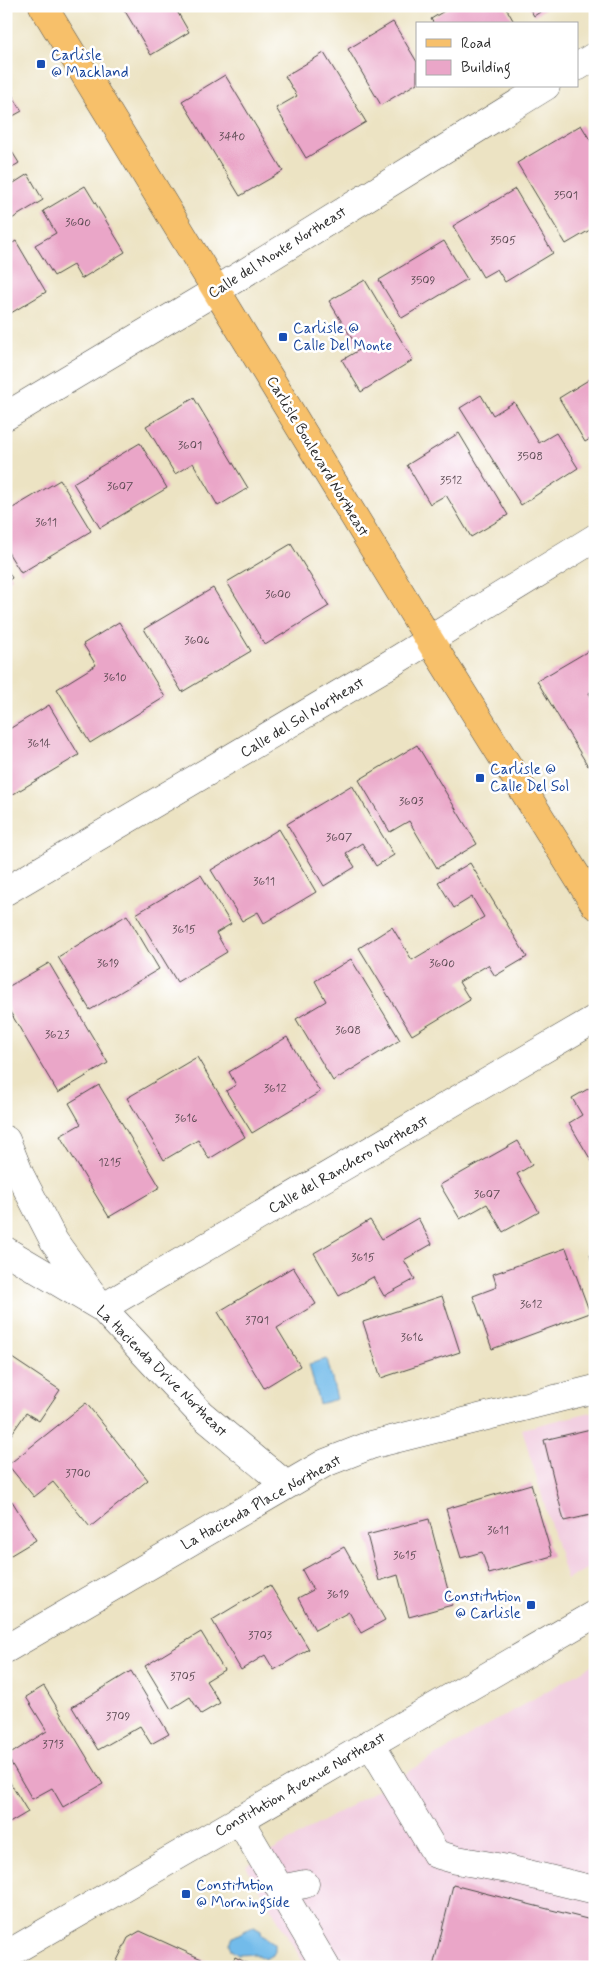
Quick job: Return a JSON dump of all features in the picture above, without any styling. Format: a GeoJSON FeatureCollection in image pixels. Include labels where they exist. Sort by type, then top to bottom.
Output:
{"type":"FeatureCollection","features":[{"type":"Feature","properties":{"kind":"main road","name":"Carlisle Boulevard Northeast"},"geometry":{"type":"LineString","coordinates":[[43,6],[430,640],[595,905]]}},
{"type":"Feature","properties":{"kind":"street"},"geometry":{"type":"LineString","coordinates":[[578,66],[595,56]]}},
{"type":"Feature","properties":{"kind":"street","name":"Calle del Monte Northeast"},"geometry":{"type":"LineString","coordinates":[[6,416],[217,290],[543,88]]}},
{"type":"Feature","properties":{"kind":"street","name":"Calle del Sol Northeast"},"geometry":{"type":"LineString","coordinates":[[6,891],[430,640],[595,538]]}},
{"type":"Feature","properties":{"kind":"street","name":"Calle del Ranchero Northeast"},"geometry":{"type":"LineString","coordinates":[[102,1308],[595,1019]]}},
{"type":"Feature","properties":{"kind":"street"},"geometry":{"type":"LineString","coordinates":[[6,1140],[20,1175],[54,1241],[102,1308]]}},
{"type":"Feature","properties":{"kind":"street","name":"La Hacienda Drive Northeast"},"geometry":{"type":"LineString","coordinates":[[6,1250],[102,1308],[201,1414],[286,1485]]}},
{"type":"Feature","properties":{"kind":"street","name":"La Hacienda Place Northeast"},"geometry":{"type":"LineString","coordinates":[[6,1649],[325,1463],[371,1445],[595,1390]]}},
{"type":"Feature","properties":{"kind":"street","name":"Constitution Avenue Northeast"},"geometry":{"type":"LineString","coordinates":[[6,1955],[595,1614]]}},
{"type":"Feature","properties":{"kind":"street"},"geometry":{"type":"LineString","coordinates":[[370,1743],[436,1854],[595,1890]]}},
{"type":"Feature","properties":{"kind":"street"},"geometry":{"type":"LineString","coordinates":[[239,1819],[292,1887],[326,1967]]}},
{"type":"Feature","properties":{"kind":"shaded area"},"geometry":{"type":"Polygon","coordinates":[[[595,1411],[595,1564],[567,1580],[522,1429],[595,1411]]]}},
{"type":"Feature","properties":{"kind":"shaded area"},"geometry":{"type":"Polygon","coordinates":[[[595,1663],[595,1967],[306,1967],[246,1866],[595,1663]]]}},
{"type":"Feature","properties":{"kind":"water"},"geometry":{"type":"Polygon","coordinates":[[[327,1359],[337,1399],[319,1404],[309,1364],[327,1359]]]}},
{"type":"Feature","properties":{"kind":"water"},"geometry":{"type":"Polygon","coordinates":[[[254,1926],[261,1930],[262,1935],[274,1943],[272,1955],[265,1959],[255,1954],[238,1955],[231,1950],[230,1943],[233,1937],[254,1926]]]}},
{"type":"Feature","properties":{"kind":"building"},"geometry":{"type":"Polygon","coordinates":[[[122,6],[174,6],[189,32],[151,55],[122,6]]]}},
{"type":"Feature","properties":{"kind":"building"},"geometry":{"type":"Polygon","coordinates":[[[447,6],[505,6],[514,22],[433,22],[431,19],[449,8],[447,6]]]}},
{"type":"Feature","properties":{"kind":"building"},"geometry":{"type":"Polygon","coordinates":[[[528,6],[549,6],[534,16],[528,6]]]}},
{"type":"Feature","properties":{"kind":"building"},"geometry":{"type":"Polygon","coordinates":[[[393,22],[416,60],[416,84],[381,105],[348,49],[393,22]]]}},
{"type":"Feature","properties":{"kind":"building"},"geometry":{"type":"Polygon","coordinates":[[[324,53],[366,122],[306,158],[276,108],[297,96],[285,76],[324,53]]]}},
{"type":"Feature","properties":{"kind":"building"},"geometry":{"type":"Polygon","coordinates":[[[225,75],[283,171],[240,196],[182,101],[225,75]]]}},
{"type":"Feature","properties":{"kind":"building"},"geometry":{"type":"Polygon","coordinates":[[[6,85],[22,111],[6,120],[6,85]]]}},
{"type":"Feature","properties":{"kind":"building"},"geometry":{"type":"Polygon","coordinates":[[[581,125],[595,148],[595,227],[566,244],[517,163],[581,125]]]}},
{"type":"Feature","properties":{"kind":"building"},"geometry":{"type":"Polygon","coordinates":[[[6,142],[19,163],[6,171],[6,142]]]}},
{"type":"Feature","properties":{"kind":"building"},"geometry":{"type":"Polygon","coordinates":[[[28,174],[43,200],[10,220],[6,214],[6,188],[28,174]]]}},
{"type":"Feature","properties":{"kind":"building"},"geometry":{"type":"Polygon","coordinates":[[[85,186],[125,252],[81,279],[73,265],[54,276],[35,245],[56,233],[43,211],[85,186]]]}},
{"type":"Feature","properties":{"kind":"building"},"geometry":{"type":"Polygon","coordinates":[[[515,189],[553,253],[505,282],[497,269],[483,277],[453,226],[515,189]]]}},
{"type":"Feature","properties":{"kind":"building"},"geometry":{"type":"Polygon","coordinates":[[[16,241],[46,292],[6,316],[6,247],[16,241]]]}},
{"type":"Feature","properties":{"kind":"building"},"geometry":{"type":"Polygon","coordinates":[[[444,241],[467,279],[402,318],[379,280],[444,241]]]}},
{"type":"Feature","properties":{"kind":"building"},"geometry":{"type":"Polygon","coordinates":[[[365,280],[413,360],[361,392],[342,360],[359,350],[329,301],[365,280]]]}},
{"type":"Feature","properties":{"kind":"building"},"geometry":{"type":"Polygon","coordinates":[[[595,376],[595,436],[585,442],[559,398],[595,376]]]}},
{"type":"Feature","properties":{"kind":"building"},"geometry":{"type":"Polygon","coordinates":[[[481,395],[493,415],[514,402],[539,443],[556,433],[578,468],[521,505],[460,408],[481,395]]]}},
{"type":"Feature","properties":{"kind":"building"},"geometry":{"type":"Polygon","coordinates":[[[194,398],[248,488],[218,506],[193,463],[175,474],[146,426],[194,398]]]}},
{"type":"Feature","properties":{"kind":"building"},"geometry":{"type":"Polygon","coordinates":[[[459,433],[508,515],[471,537],[446,495],[430,504],[407,465],[459,433]]]}},
{"type":"Feature","properties":{"kind":"building"},"geometry":{"type":"Polygon","coordinates":[[[140,443],[167,488],[100,528],[73,483],[140,443]]]}},
{"type":"Feature","properties":{"kind":"building"},"geometry":{"type":"Polygon","coordinates":[[[60,480],[91,531],[21,573],[6,549],[6,512],[60,480]]]}},
{"type":"Feature","properties":{"kind":"building"},"geometry":{"type":"Polygon","coordinates":[[[291,544],[329,606],[265,645],[227,582],[291,544]]]}},
{"type":"Feature","properties":{"kind":"building"},"geometry":{"type":"Polygon","coordinates":[[[6,568],[12,578],[6,582],[6,568]]]}},
{"type":"Feature","properties":{"kind":"building"},"geometry":{"type":"Polygon","coordinates":[[[213,588],[251,651],[182,692],[144,629],[213,588]]]}},
{"type":"Feature","properties":{"kind":"building"},"geometry":{"type":"Polygon","coordinates":[[[119,622],[165,697],[90,743],[57,689],[96,665],[83,644],[119,622]]]}},
{"type":"Feature","properties":{"kind":"building"},"geometry":{"type":"Polygon","coordinates":[[[595,647],[595,689],[589,693],[595,703],[595,762],[588,766],[537,681],[595,647]]]}},
{"type":"Feature","properties":{"kind":"building"},"geometry":{"type":"Polygon","coordinates":[[[49,705],[79,755],[10,796],[6,789],[6,731],[49,705]]]}},
{"type":"Feature","properties":{"kind":"building"},"geometry":{"type":"Polygon","coordinates":[[[417,745],[477,844],[437,868],[409,821],[390,832],[359,780],[417,745]]]}},
{"type":"Feature","properties":{"kind":"building"},"geometry":{"type":"Polygon","coordinates":[[[352,785],[394,855],[376,866],[362,843],[346,853],[355,867],[324,886],[287,824],[352,785]]]}},
{"type":"Feature","properties":{"kind":"building"},"geometry":{"type":"Polygon","coordinates":[[[279,829],[316,892],[264,923],[258,912],[242,921],[211,870],[279,829]]]}},
{"type":"Feature","properties":{"kind":"building"},"geometry":{"type":"Polygon","coordinates":[[[470,863],[527,957],[495,976],[488,965],[459,982],[470,1000],[412,1035],[359,948],[392,927],[412,960],[484,917],[472,897],[454,908],[438,882],[470,863]]]}},
{"type":"Feature","properties":{"kind":"building"},"geometry":{"type":"Polygon","coordinates":[[[201,875],[231,924],[216,933],[227,952],[177,982],[136,914],[201,875]]]}},
{"type":"Feature","properties":{"kind":"building"},"geometry":{"type":"Polygon","coordinates":[[[127,915],[159,969],[90,1010],[58,957],[127,915]]]}},
{"type":"Feature","properties":{"kind":"building"},"geometry":{"type":"Polygon","coordinates":[[[351,959],[400,1040],[333,1081],[296,1019],[326,1001],[315,981],[351,959]]]}},
{"type":"Feature","properties":{"kind":"building"},"geometry":{"type":"Polygon","coordinates":[[[49,963],[108,1063],[58,1093],[6,1005],[6,988],[49,963]]]}},
{"type":"Feature","properties":{"kind":"building"},"geometry":{"type":"Polygon","coordinates":[[[287,1037],[320,1092],[252,1133],[226,1091],[236,1085],[229,1072],[287,1037]]]}},
{"type":"Feature","properties":{"kind":"building"},"geometry":{"type":"Polygon","coordinates":[[[197,1057],[245,1137],[209,1159],[198,1140],[164,1160],[127,1098],[197,1057]]]}},
{"type":"Feature","properties":{"kind":"building"},"geometry":{"type":"Polygon","coordinates":[[[99,1085],[160,1187],[109,1217],[60,1136],[81,1124],[69,1103],[99,1085]]]}},
{"type":"Feature","properties":{"kind":"building"},"geometry":{"type":"Polygon","coordinates":[[[595,1085],[595,1167],[569,1123],[582,1115],[572,1098],[595,1085]]]}},
{"type":"Feature","properties":{"kind":"building"},"geometry":{"type":"Polygon","coordinates":[[[518,1141],[532,1165],[517,1174],[539,1212],[503,1232],[487,1204],[460,1219],[440,1185],[518,1141]]]}},
{"type":"Feature","properties":{"kind":"building"},"geometry":{"type":"Polygon","coordinates":[[[418,1218],[432,1244],[404,1260],[415,1279],[384,1296],[373,1277],[339,1296],[314,1253],[370,1220],[382,1239],[418,1218]]]}},
{"type":"Feature","properties":{"kind":"building"},"geometry":{"type":"Polygon","coordinates":[[[566,1248],[590,1313],[492,1349],[473,1296],[497,1287],[493,1274],[566,1248]]]}},
{"type":"Feature","properties":{"kind":"building"},"geometry":{"type":"Polygon","coordinates":[[[595,1254],[595,1270],[594,1270],[590,1255],[595,1254]]]}},
{"type":"Feature","properties":{"kind":"building"},"geometry":{"type":"Polygon","coordinates":[[[293,1267],[316,1304],[277,1328],[300,1366],[264,1388],[218,1312],[293,1267]]]}},
{"type":"Feature","properties":{"kind":"building"},"geometry":{"type":"Polygon","coordinates":[[[442,1296],[460,1352],[381,1378],[363,1322],[442,1296]]]}},
{"type":"Feature","properties":{"kind":"building"},"geometry":{"type":"Polygon","coordinates":[[[6,1354],[60,1390],[39,1421],[26,1413],[6,1442],[6,1354]]]}},
{"type":"Feature","properties":{"kind":"building"},"geometry":{"type":"Polygon","coordinates":[[[86,1403],[148,1480],[90,1527],[53,1482],[34,1497],[8,1465],[86,1403]]]}},
{"type":"Feature","properties":{"kind":"building"},"geometry":{"type":"Polygon","coordinates":[[[595,1428],[595,1514],[564,1521],[544,1440],[595,1428]]]}},
{"type":"Feature","properties":{"kind":"building"},"geometry":{"type":"Polygon","coordinates":[[[531,1484],[552,1556],[489,1574],[482,1552],[461,1558],[446,1509],[531,1484]]]}},
{"type":"Feature","properties":{"kind":"building"},"geometry":{"type":"Polygon","coordinates":[[[12,1501],[36,1540],[6,1558],[6,1504],[12,1501]]]}},
{"type":"Feature","properties":{"kind":"building"},"geometry":{"type":"Polygon","coordinates":[[[429,1519],[452,1605],[409,1617],[398,1575],[379,1581],[367,1535],[429,1519]]]}},
{"type":"Feature","properties":{"kind":"building"},"geometry":{"type":"Polygon","coordinates":[[[344,1547],[385,1620],[361,1633],[349,1612],[315,1630],[298,1598],[313,1590],[302,1570],[344,1547]]]}},
{"type":"Feature","properties":{"kind":"building"},"geometry":{"type":"Polygon","coordinates":[[[270,1585],[309,1649],[274,1670],[265,1655],[241,1670],[212,1620],[270,1585]]]}},
{"type":"Feature","properties":{"kind":"building"},"geometry":{"type":"Polygon","coordinates":[[[201,1632],[224,1670],[206,1681],[220,1703],[201,1714],[190,1697],[171,1709],[145,1666],[201,1632]]]}},
{"type":"Feature","properties":{"kind":"building"},"geometry":{"type":"Polygon","coordinates":[[[131,1671],[169,1734],[151,1744],[140,1726],[98,1750],[72,1707],[131,1671]]]}},
{"type":"Feature","properties":{"kind":"building"},"geometry":{"type":"Polygon","coordinates":[[[44,1686],[103,1784],[63,1807],[52,1788],[32,1799],[7,1756],[47,1731],[26,1697],[44,1686]]]}},
{"type":"Feature","properties":{"kind":"building"},"geometry":{"type":"Polygon","coordinates":[[[6,1776],[28,1812],[6,1825],[6,1776]]]}},
{"type":"Feature","properties":{"kind":"building"},"geometry":{"type":"Polygon","coordinates":[[[453,1885],[595,1921],[595,1967],[433,1967],[453,1885]]]}},
{"type":"Feature","properties":{"kind":"building"},"geometry":{"type":"Polygon","coordinates":[[[140,1931],[219,1967],[114,1967],[128,1938],[140,1931]]]}},
{"type":"Feature","properties":{"kind":"building"},"geometry":{"type":"Polygon","coordinates":[[[235,1957],[255,1967],[230,1967],[235,1957]]]}},
{"type":"Feature","properties":{"kind":"place","name":"Carlisle @ Mackland"},"geometry":{"type":"Point","coordinates":[41,64]}},
{"type":"Feature","properties":{"kind":"place","name":"Carlisle @ Calle Del Monte"},"geometry":{"type":"Point","coordinates":[283,337]}},
{"type":"Feature","properties":{"kind":"place","name":"Carlisle @ Calle Del Sol"},"geometry":{"type":"Point","coordinates":[480,778]}},
{"type":"Feature","properties":{"kind":"place","name":"Constitution @ Carlisle"},"geometry":{"type":"Point","coordinates":[531,1605]}},
{"type":"Feature","properties":{"kind":"place","name":"Constitution @ Morningside"},"geometry":{"type":"Point","coordinates":[186,1894]}}]}
